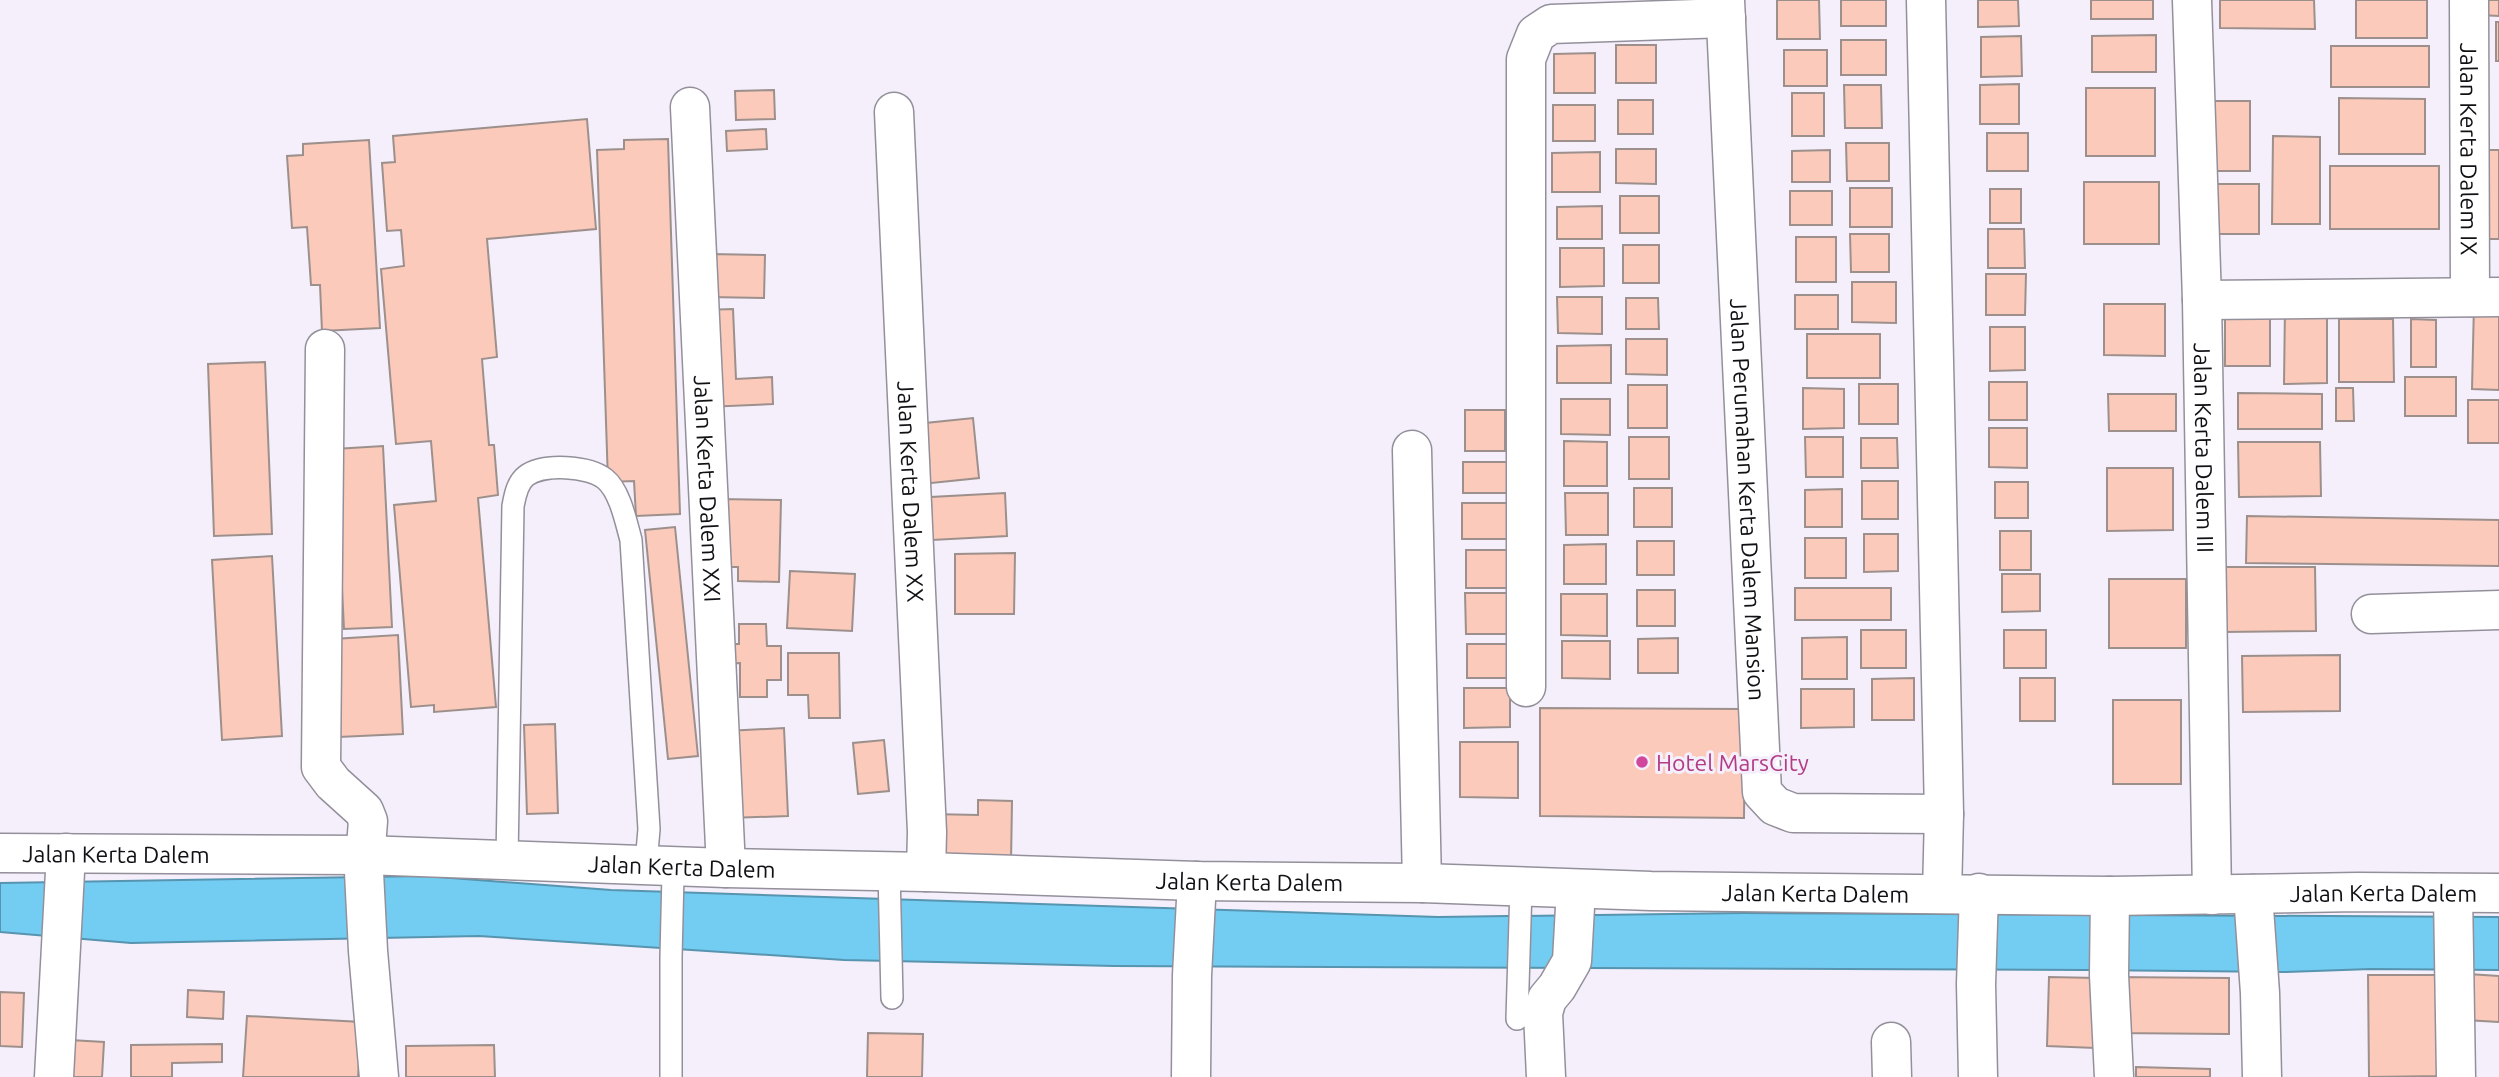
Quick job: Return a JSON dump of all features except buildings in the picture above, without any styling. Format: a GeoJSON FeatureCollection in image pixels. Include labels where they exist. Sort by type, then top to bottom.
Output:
{"type":"FeatureCollection","features":[{"type":"Feature","properties":{"kind":"street"},"geometry":{"type":"LineString","coordinates":[[1926,0],[1944,814],[1966,897],[1976,984],[1978,1077]]}},
{"type":"Feature","properties":{"kind":"street","name":"Jalan Kerta Dalem III"},"geometry":{"type":"LineString","coordinates":[[2193,0],[2202,300],[2212,895]]}},
{"type":"Feature","properties":{"kind":"street","name":"Jalan Kerta Dalem IX"},"geometry":{"type":"LineString","coordinates":[[2469,0],[2484,297]]}},
{"type":"Feature","properties":{"kind":"street","name":"Jalan Perumahan Kerta Dalem Mansion"},"geometry":{"type":"LineString","coordinates":[[1526,687],[1526,59],[1530,45],[1536,34],[1552,24],[1725,9],[1762,792],[1775,806],[1793,813],[1944,814]]}},
{"type":"Feature","properties":{"kind":"street","name":"Jalan Kerta Dalem XXI"},"geometry":{"type":"LineString","coordinates":[[690,107],[726,868]]}},
{"type":"Feature","properties":{"kind":"street","name":"Jalan Kerta Dalem XX"},"geometry":{"type":"LineString","coordinates":[[894,112],[927,832],[901,880]]}},
{"type":"Feature","properties":{"kind":"street"},"geometry":{"type":"LineString","coordinates":[[2202,300],[2484,297]]}},
{"type":"Feature","properties":{"kind":"street"},"geometry":{"type":"LineString","coordinates":[[325,349],[321,767],[366,816],[364,864],[368,951],[379,1077]]}},
{"type":"Feature","properties":{"kind":"street"},"geometry":{"type":"LineString","coordinates":[[1412,450],[1422,883]]}},
{"type":"Feature","properties":{"kind":"street"},"geometry":{"type":"LineString","coordinates":[[2371,614],[2499,610]]}},
{"type":"Feature","properties":{"kind":"street","name":"Jalan Kerta Dalem"},"geometry":{"type":"LineString","coordinates":[[0,853],[66,861],[364,864],[507,860],[664,874],[726,868],[901,880],[1197,891],[1422,883],[1520,898],[1966,897],[2110,903],[2212,895],[2253,901],[2358,891],[2453,901],[2499,893]]}},
{"type":"Feature","properties":{"kind":"street"},"geometry":{"type":"LineString","coordinates":[[54,1077],[66,861]]}},
{"type":"Feature","properties":{"kind":"street"},"geometry":{"type":"LineString","coordinates":[[1191,1077],[1192,975],[1197,891]]}},
{"type":"Feature","properties":{"kind":"street"},"geometry":{"type":"LineString","coordinates":[[1546,1077],[1543,1013],[1547,999],[1572,961],[1576,897]]}},
{"type":"Feature","properties":{"kind":"street"},"geometry":{"type":"LineString","coordinates":[[2253,901],[2260,993],[2262,1077]]}},
{"type":"Feature","properties":{"kind":"street"},"geometry":{"type":"LineString","coordinates":[[2453,901],[2456,1077]]}},
{"type":"Feature","properties":{"kind":"street"},"geometry":{"type":"LineString","coordinates":[[2110,903],[2109,975],[2114,1077]]}},
{"type":"Feature","properties":{"kind":"lane"},"geometry":{"type":"LineString","coordinates":[[507,860],[513,506],[516,490],[524,477],[540,470],[570,467],[606,479],[621,504],[632,540],[649,829],[664,874],[671,957],[671,1077]]}},
{"type":"Feature","properties":{"kind":"lane"},"geometry":{"type":"LineString","coordinates":[[892,998],[891,967],[901,880]]}},
{"type":"Feature","properties":{"kind":"lane"},"geometry":{"type":"LineString","coordinates":[[1517,1019],[1520,898]]}},
{"type":"Feature","properties":{"kind":"water"},"geometry":{"type":"Polygon","coordinates":[[[425,876],[611,890],[1438,917],[1744,913],[2499,917],[2499,970],[2371,969],[2286,972],[1114,966],[844,960],[479,936],[131,943],[0,932],[0,883],[425,876]]]}},
{"type":"Feature","properties":{"kind":"place","name":"Hotel MarsCity"},"geometry":{"type":"Point","coordinates":[1642,762]}}]}
